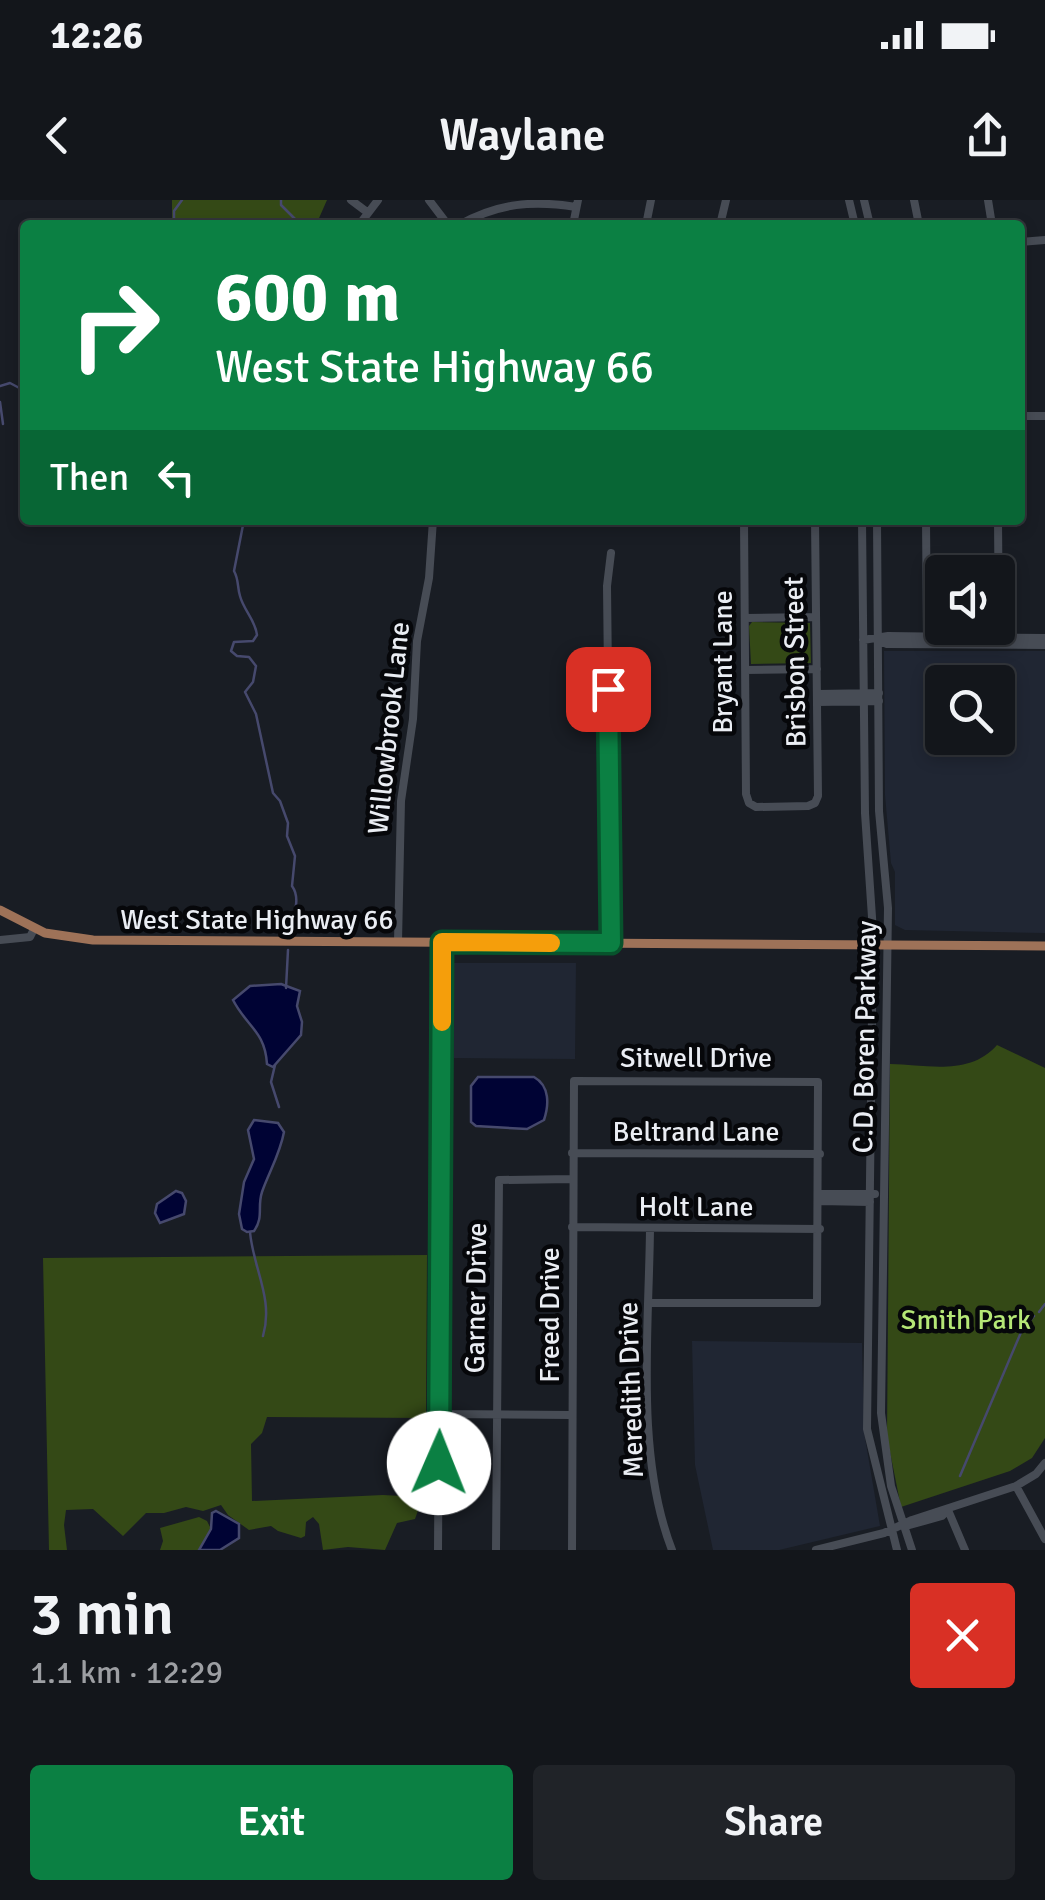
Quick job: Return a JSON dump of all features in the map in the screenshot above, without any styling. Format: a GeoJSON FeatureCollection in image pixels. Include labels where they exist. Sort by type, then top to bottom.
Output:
{"type":"FeatureCollection","features":[{"type":"Feature","properties":{"kind":"main road","name":"West State Highway 66"},"geometry":{"type":"LineString","coordinates":[[0,910],[34,929],[83,940],[1045,946]]}},
{"type":"Feature","properties":{"kind":"street"},"geometry":{"type":"LineString","coordinates":[[351,200],[366,212]]}},
{"type":"Feature","properties":{"kind":"street"},"geometry":{"type":"LineString","coordinates":[[362,220],[378,200]]}},
{"type":"Feature","properties":{"kind":"street"},"geometry":{"type":"LineString","coordinates":[[428,200],[444,220]]}},
{"type":"Feature","properties":{"kind":"street"},"geometry":{"type":"LineString","coordinates":[[467,220],[510,204],[577,204]]}},
{"type":"Feature","properties":{"kind":"street","name":"Willowbrook Lane"},"geometry":{"type":"LineString","coordinates":[[398,942],[401,801],[433,525]]}},
{"type":"Feature","properties":{"kind":"street","name":"Bryant Lane"},"geometry":{"type":"LineString","coordinates":[[744,525],[748,803],[756,807],[808,806],[815,802]]}},
{"type":"Feature","properties":{"kind":"street","name":"Brisbon Street"},"geometry":{"type":"LineString","coordinates":[[815,525],[815,802]]}},
{"type":"Feature","properties":{"kind":"street","name":"C.D. Boren Parkway"},"geometry":{"type":"LineString","coordinates":[[862,525],[864,813],[873,944],[867,1429],[898,1550]]}},
{"type":"Feature","properties":{"kind":"street","name":"C.D. Boren Parkway"},"geometry":{"type":"LineString","coordinates":[[877,525],[879,811],[888,908],[884,1446],[912,1550]]}},
{"type":"Feature","properties":{"kind":"street"},"geometry":{"type":"LineString","coordinates":[[926,525],[926,555]]}},
{"type":"Feature","properties":{"kind":"street"},"geometry":{"type":"LineString","coordinates":[[998,525],[998,555]]}},
{"type":"Feature","properties":{"kind":"street"},"geometry":{"type":"LineString","coordinates":[[611,553],[607,586],[611,943]]}},
{"type":"Feature","properties":{"kind":"street"},"geometry":{"type":"LineString","coordinates":[[744,618],[816,617]]}},
{"type":"Feature","properties":{"kind":"street"},"geometry":{"type":"LineString","coordinates":[[863,640],[888,636],[925,641]]}},
{"type":"Feature","properties":{"kind":"street"},"geometry":{"type":"LineString","coordinates":[[1015,641],[1045,642]]}},
{"type":"Feature","properties":{"kind":"street"},"geometry":{"type":"LineString","coordinates":[[745,670],[817,669]]}},
{"type":"Feature","properties":{"kind":"street"},"geometry":{"type":"LineString","coordinates":[[818,698],[879,697]]}},
{"type":"Feature","properties":{"kind":"street"},"geometry":{"type":"LineString","coordinates":[[0,940],[30,938],[34,929]]}},
{"type":"Feature","properties":{"kind":"street"},"geometry":{"type":"LineString","coordinates":[[438,1550],[442,942]]}},
{"type":"Feature","properties":{"kind":"street"},"geometry":{"type":"LineString","coordinates":[[872,1038],[887,1038]]}},
{"type":"Feature","properties":{"kind":"street","name":"Sitwell Drive"},"geometry":{"type":"LineString","coordinates":[[574,1081],[818,1082],[820,1154]]}},
{"type":"Feature","properties":{"kind":"street","name":"Freed Drive"},"geometry":{"type":"LineString","coordinates":[[572,1550],[574,1081]]}},
{"type":"Feature","properties":{"kind":"street","name":"Beltrand Lane"},"geometry":{"type":"LineString","coordinates":[[572,1153],[820,1154]]}},
{"type":"Feature","properties":{"kind":"street"},"geometry":{"type":"LineString","coordinates":[[649,1304],[818,1303],[820,1154]]}},
{"type":"Feature","properties":{"kind":"street","name":"Garner Drive"},"geometry":{"type":"LineString","coordinates":[[496,1550],[499,1180],[572,1180]]}},
{"type":"Feature","properties":{"kind":"street"},"geometry":{"type":"LineString","coordinates":[[820,1197],[884,1198]]}},
{"type":"Feature","properties":{"kind":"street","name":"Holt Lane"},"geometry":{"type":"LineString","coordinates":[[572,1227],[820,1229]]}},
{"type":"Feature","properties":{"kind":"street","name":"Meredith Drive"},"geometry":{"type":"LineString","coordinates":[[650,1229],[650,1442],[655,1487],[670,1550]]}},
{"type":"Feature","properties":{"kind":"street"},"geometry":{"type":"LineString","coordinates":[[867,1356],[882,1358]]}},
{"type":"Feature","properties":{"kind":"street"},"geometry":{"type":"LineString","coordinates":[[440,1414],[571,1414]]}},
{"type":"Feature","properties":{"kind":"street"},"geometry":{"type":"LineString","coordinates":[[816,1550],[914,1526],[1016,1486],[1036,1474],[1045,1463]]}},
{"type":"Feature","properties":{"kind":"street"},"geometry":{"type":"LineString","coordinates":[[1016,1486],[1045,1540]]}},
{"type":"Feature","properties":{"kind":"street"},"geometry":{"type":"LineString","coordinates":[[948,1510],[965,1550]]}},
{"type":"Feature","properties":{"kind":"shaded area"},"geometry":{"type":"Polygon","coordinates":[[[884,651],[1045,651],[1045,933],[905,930],[895,925],[895,872],[885,795],[884,651]]]}},
{"type":"Feature","properties":{"kind":"shaded area"},"geometry":{"type":"Polygon","coordinates":[[[454,963],[576,963],[575,1059],[454,1058],[454,963]]]}},
{"type":"Feature","properties":{"kind":"shaded area"},"geometry":{"type":"Polygon","coordinates":[[[281,984],[300,991],[297,1006],[301,1035],[273,1067],[267,1064],[259,1036],[233,1000],[250,986],[281,984]]]}},
{"type":"Feature","properties":{"kind":"shaded area"},"geometry":{"type":"Polygon","coordinates":[[[478,1077],[534,1077],[547,1096],[544,1120],[527,1129],[476,1126],[471,1122],[471,1086],[478,1077]]]}},
{"type":"Feature","properties":{"kind":"shaded area"},"geometry":{"type":"Polygon","coordinates":[[[254,1120],[278,1123],[284,1132],[262,1192],[257,1226],[247,1232],[242,1229],[239,1214],[244,1182],[254,1159],[248,1130],[254,1120]]]}},
{"type":"Feature","properties":{"kind":"shaded area"},"geometry":{"type":"Polygon","coordinates":[[[176,1191],[186,1201],[184,1214],[160,1223],[155,1213],[157,1204],[176,1191]]]}},
{"type":"Feature","properties":{"kind":"shaded area"},"geometry":{"type":"Polygon","coordinates":[[[692,1341],[862,1343],[864,1432],[880,1526],[779,1550],[713,1550],[695,1465],[692,1341]]]}},
{"type":"Feature","properties":{"kind":"shaded area"},"geometry":{"type":"Polygon","coordinates":[[[216,1511],[239,1524],[239,1538],[220,1550],[199,1550],[211,1529],[212,1513],[216,1511]]]}},
{"type":"Feature","properties":{"kind":"green space"},"geometry":{"type":"Polygon","coordinates":[[[172,200],[327,200],[318,220],[172,220],[172,200]]]}},
{"type":"Feature","properties":{"kind":"green space"},"geometry":{"type":"Polygon","coordinates":[[[752,622],[810,623],[811,663],[751,664],[752,622]]]}},
{"type":"Feature","properties":{"kind":"green space","name":"Smith Park"},"geometry":{"type":"Polygon","coordinates":[[[997,1045],[1045,1068],[1045,1438],[1032,1458],[1010,1471],[901,1507],[887,1437],[890,1064],[961,1065],[986,1055],[997,1045]]]}},
{"type":"Feature","properties":{"kind":"green space"},"geometry":{"type":"Polygon","coordinates":[[[427,1255],[426,1418],[267,1417],[262,1433],[251,1444],[252,1501],[383,1495],[421,1502],[415,1519],[397,1523],[385,1550],[323,1550],[319,1524],[313,1517],[306,1522],[305,1536],[301,1538],[271,1526],[249,1530],[221,1505],[203,1511],[186,1507],[146,1513],[123,1536],[93,1509],[66,1510],[67,1550],[49,1550],[43,1258],[427,1255]]]}},
{"type":"Feature","properties":{"kind":"green space"},"geometry":{"type":"Polygon","coordinates":[[[199,1517],[211,1529],[199,1550],[160,1550],[160,1528],[199,1517]]]}},
{"type":"Feature","properties":{"kind":"waterway"},"geometry":{"type":"LineString","coordinates":[[174,220],[174,211],[182,200]]}},
{"type":"Feature","properties":{"kind":"waterway"},"geometry":{"type":"LineString","coordinates":[[281,200],[296,220]]}},
{"type":"Feature","properties":{"kind":"waterway"},"geometry":{"type":"LineString","coordinates":[[0,386],[10,383],[20,388]]}},
{"type":"Feature","properties":{"kind":"waterway"},"geometry":{"type":"LineString","coordinates":[[0,402],[3,424]]}},
{"type":"Feature","properties":{"kind":"waterway"},"geometry":{"type":"LineString","coordinates":[[243,525],[234,571],[257,635],[253,641],[234,642],[231,651],[249,657],[256,666],[253,682],[245,692],[256,714],[273,793],[288,823],[287,836],[295,856],[292,886],[296,903],[288,933]]}},
{"type":"Feature","properties":{"kind":"waterway"},"geometry":{"type":"LineString","coordinates":[[286,988],[288,950]]}},
{"type":"Feature","properties":{"kind":"waterway"},"geometry":{"type":"LineString","coordinates":[[275,1065],[271,1082],[279,1107]]}},
{"type":"Feature","properties":{"kind":"waterway"},"geometry":{"type":"LineString","coordinates":[[250,1232],[265,1296],[263,1336]]}},
{"type":"Feature","properties":{"kind":"waterway"},"geometry":{"type":"LineString","coordinates":[[1039,1312],[1045,1304]]}},
{"type":"Feature","properties":{"kind":"waterway"},"geometry":{"type":"LineString","coordinates":[[960,1476],[1022,1330],[1034,1316]]}},
{"type":"Feature","properties":{"kind":"slow traffic"},"geometry":{"type":"LineString","coordinates":[[442,1022],[442,942],[551,943]]}},
{"type":"Feature","properties":{"kind":"route"},"geometry":{"type":"LineString","coordinates":[[439,1463],[442,942],[611,943],[608,689]]}}]}
